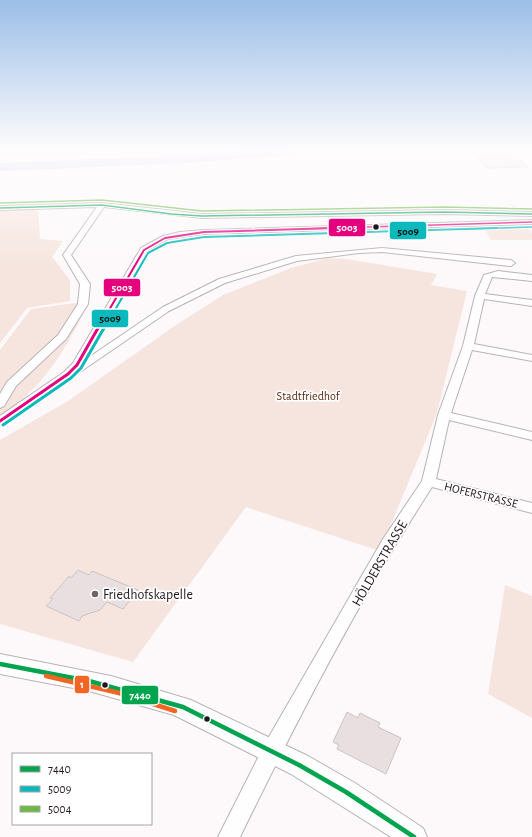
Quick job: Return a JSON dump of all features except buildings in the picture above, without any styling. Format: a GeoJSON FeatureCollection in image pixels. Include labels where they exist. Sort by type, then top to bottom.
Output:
{"type":"FeatureCollection","features":[{"type":"Feature","properties":{"kind":"street"},"geometry":{"type":"LineString","coordinates":[[0,208],[102,205],[191,216],[444,212],[532,214]]}},
{"type":"Feature","properties":{"kind":"street"},"geometry":{"type":"LineString","coordinates":[[0,404],[11,384],[62,337],[83,304],[85,284],[67,255],[102,205]]}},
{"type":"Feature","properties":{"kind":"street"},"geometry":{"type":"LineString","coordinates":[[68,374],[77,365],[144,250],[153,243],[169,235],[228,231],[532,222]]}},
{"type":"Feature","properties":{"kind":"street"},"geometry":{"type":"LineString","coordinates":[[0,421],[68,374],[84,366],[166,309],[222,281],[296,259],[359,251],[382,250],[511,263]]}},
{"type":"Feature","properties":{"kind":"street","name":"HÖLDERSTRASSE"},"geometry":{"type":"LineString","coordinates":[[229,837],[273,749],[388,543],[429,482],[444,415],[468,346],[480,296],[487,277],[490,275],[532,278]]}},
{"type":"Feature","properties":{"kind":"street"},"geometry":{"type":"LineString","coordinates":[[480,296],[532,303]]}},
{"type":"Feature","properties":{"kind":"street"},"geometry":{"type":"LineString","coordinates":[[468,346],[532,358]]}},
{"type":"Feature","properties":{"kind":"street"},"geometry":{"type":"LineString","coordinates":[[444,415],[532,436]]}},
{"type":"Feature","properties":{"kind":"street","name":"HOFERSTRASSE"},"geometry":{"type":"LineString","coordinates":[[429,482],[532,508]]}},
{"type":"Feature","properties":{"kind":"street"},"geometry":{"type":"LineString","coordinates":[[0,664],[62,674],[120,688],[177,706],[273,749],[352,794],[414,837]]}},
{"type":"Feature","properties":{"kind":"green space"},"geometry":{"type":"Polygon","coordinates":[[[38,204],[40,239],[63,241],[52,257],[70,280],[70,301],[27,308],[0,343],[0,205],[38,204]]]}},
{"type":"Feature","properties":{"kind":"green space"},"geometry":{"type":"Polygon","coordinates":[[[485,229],[529,229],[532,233],[532,240],[491,240],[485,229]]]}},
{"type":"Feature","properties":{"kind":"green space","name":"Stadtfriedhof"},"geometry":{"type":"Polygon","coordinates":[[[328,258],[347,259],[437,274],[431,285],[467,291],[437,413],[380,551],[246,507],[133,662],[0,624],[0,440],[68,401],[176,325],[223,295],[291,268],[328,258]]]}},
{"type":"Feature","properties":{"kind":"green space"},"geometry":{"type":"Polygon","coordinates":[[[89,301],[63,350],[42,380],[15,406],[0,417],[0,350],[31,309],[89,301]]]}},
{"type":"Feature","properties":{"kind":"green space"},"geometry":{"type":"Polygon","coordinates":[[[505,585],[532,596],[532,718],[488,694],[505,585]]]}},
{"type":"Feature","properties":{"kind":"transit line","name":"5004"},"geometry":{"type":"LineString","coordinates":[[0,203],[102,200],[202,211],[444,207],[532,209]]}},
{"type":"Feature","properties":{"kind":"transit line","name":"7440"},"geometry":{"type":"LineString","coordinates":[[0,208],[102,205],[171,214],[202,216],[444,212],[532,214]]}},
{"type":"Feature","properties":{"kind":"transit line","name":"5003"},"geometry":{"type":"LineString","coordinates":[[0,421],[68,374],[77,365],[144,250],[165,238],[204,232],[532,222]]}},
{"type":"Feature","properties":{"kind":"transit line","name":"5009"},"geometry":{"type":"LineString","coordinates":[[3,425],[71,378],[81,368],[148,253],[167,243],[204,237],[532,227]]}},
{"type":"Feature","properties":{"kind":"transit line","name":"7440"},"geometry":{"type":"LineString","coordinates":[[0,664],[89,681],[183,707],[299,765],[346,792],[414,837]]}},
{"type":"Feature","properties":{"kind":"transit line","name":"1"},"geometry":{"type":"LineString","coordinates":[[46,676],[119,693],[175,711]]}},
{"type":"Feature","properties":{"kind":"place","name":"Friedhofskapelle"},"geometry":{"type":"Point","coordinates":[95,594]}}]}
